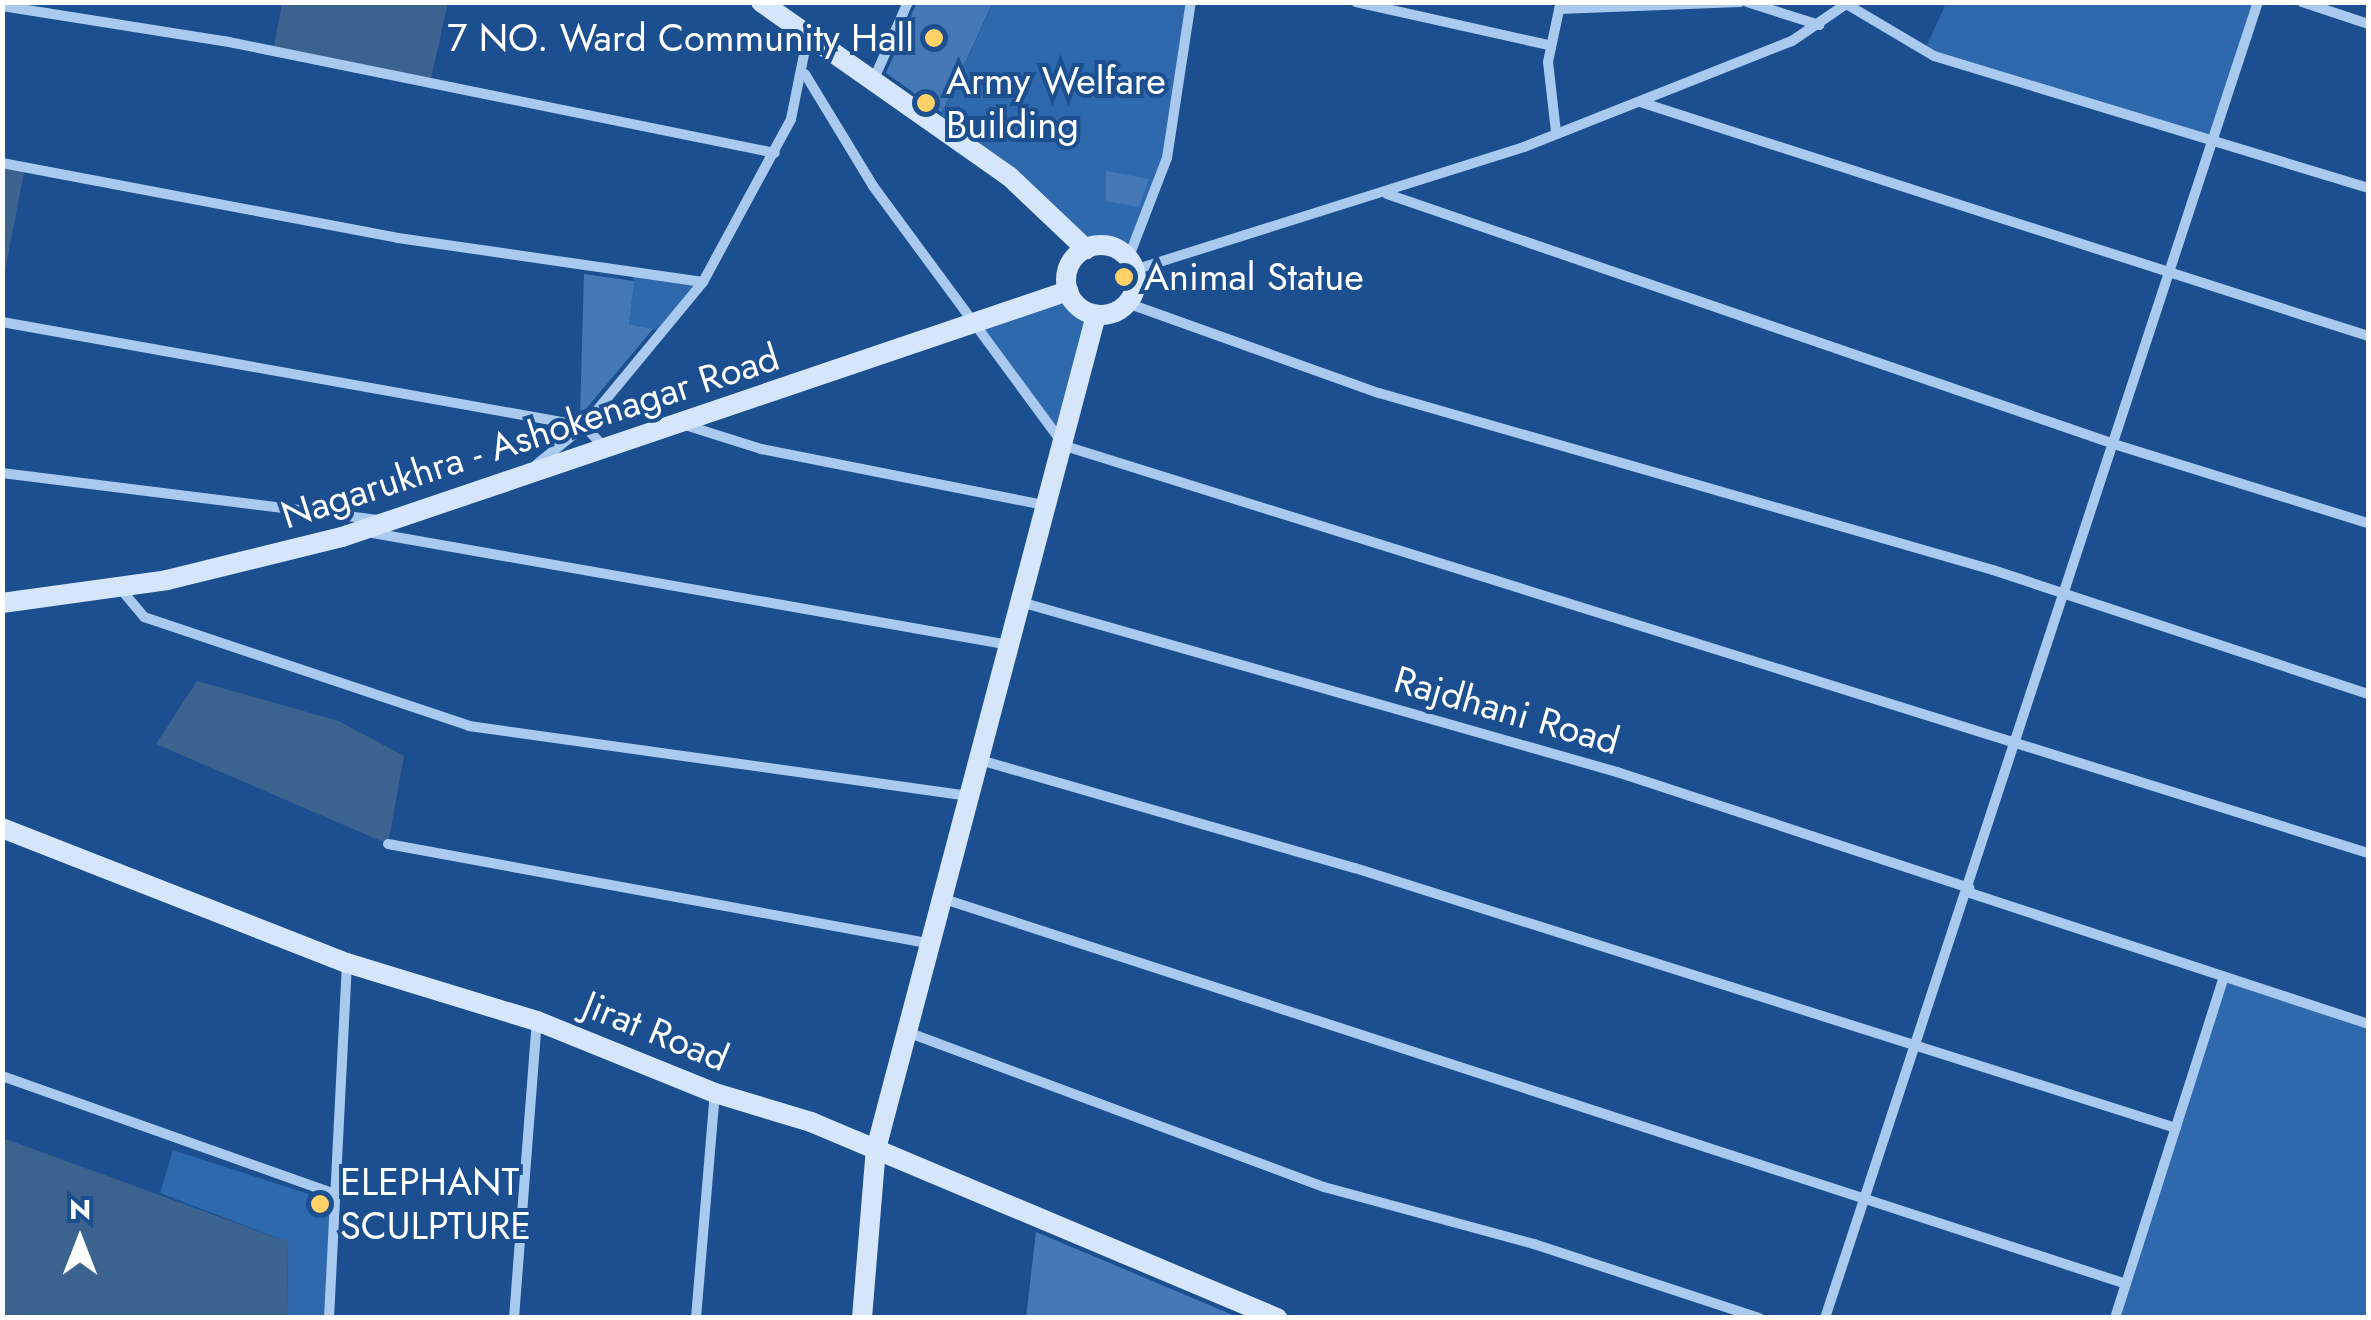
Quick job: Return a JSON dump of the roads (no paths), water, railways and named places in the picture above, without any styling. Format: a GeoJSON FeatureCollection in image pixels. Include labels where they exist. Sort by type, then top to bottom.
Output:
{"type":"FeatureCollection","features":[{"type":"Feature","properties":{"kind":"main road"},"geometry":{"type":"LineString","coordinates":[[761,2],[807,40],[1010,177],[1086,249]]}},
{"type":"Feature","properties":{"kind":"main road"},"geometry":{"type":"LineString","coordinates":[[1109,247],[1131,264],[1127,303],[1096,315],[1068,291],[1070,264],[1086,249],[1109,247]]}},
{"type":"Feature","properties":{"kind":"main road","name":"Nagarukhra - Ashokenagar Road"},"geometry":{"type":"LineString","coordinates":[[2,603],[118,586],[362,531],[1068,291]]}},
{"type":"Feature","properties":{"kind":"main road"},"geometry":{"type":"LineString","coordinates":[[862,1318],[876,1148],[927,943],[1050,506],[1096,315]]}},
{"type":"Feature","properties":{"kind":"main road","name":"Jirat Road"},"geometry":{"type":"LineString","coordinates":[[2,828],[348,963],[536,1020],[715,1094],[876,1148],[1278,1318]]}},
{"type":"Feature","properties":{"kind":"street"},"geometry":{"type":"LineString","coordinates":[[872,82],[908,2]]}},
{"type":"Feature","properties":{"kind":"street"},"geometry":{"type":"LineString","coordinates":[[1131,264],[1167,158],[1192,2]]}},
{"type":"Feature","properties":{"kind":"street"},"geometry":{"type":"LineString","coordinates":[[1356,2],[1550,45]]}},
{"type":"Feature","properties":{"kind":"street"},"geometry":{"type":"LineString","coordinates":[[1556,132],[1550,45],[1560,6],[1743,2],[1819,26]]}},
{"type":"Feature","properties":{"kind":"street"},"geometry":{"type":"LineString","coordinates":[[1825,1318],[2020,742],[2258,2]]}},
{"type":"Feature","properties":{"kind":"street"},"geometry":{"type":"LineString","coordinates":[[2302,2],[2368,24]]}},
{"type":"Feature","properties":{"kind":"street"},"geometry":{"type":"LineString","coordinates":[[1131,264],[1387,194],[1639,102],[1819,26],[1849,4],[1934,56],[2368,188]]}},
{"type":"Feature","properties":{"kind":"street"},"geometry":{"type":"LineString","coordinates":[[2,6],[224,41],[775,152]]}},
{"type":"Feature","properties":{"kind":"street"},"geometry":{"type":"LineString","coordinates":[[516,481],[584,426],[703,282],[775,152],[805,74],[807,40]]}},
{"type":"Feature","properties":{"kind":"street"},"geometry":{"type":"LineString","coordinates":[[805,74],[872,186],[1065,446],[2368,853]]}},
{"type":"Feature","properties":{"kind":"street"},"geometry":{"type":"LineString","coordinates":[[1639,102],[2368,336]]}},
{"type":"Feature","properties":{"kind":"street"},"geometry":{"type":"LineString","coordinates":[[2,163],[398,238],[703,282]]}},
{"type":"Feature","properties":{"kind":"street"},"geometry":{"type":"LineString","coordinates":[[1387,194],[2116,445],[2368,523]]}},
{"type":"Feature","properties":{"kind":"street"},"geometry":{"type":"LineString","coordinates":[[1127,303],[1379,393],[2068,594],[2368,694]]}},
{"type":"Feature","properties":{"kind":"street"},"geometry":{"type":"LineString","coordinates":[[2,322],[584,426],[603,446]]}},
{"type":"Feature","properties":{"kind":"street"},"geometry":{"type":"LineString","coordinates":[[684,424],[761,450],[1050,506]]}},
{"type":"Feature","properties":{"kind":"street"},"geometry":{"type":"LineString","coordinates":[[2,473],[390,522]]}},
{"type":"Feature","properties":{"kind":"street"},"geometry":{"type":"LineString","coordinates":[[362,531],[1011,645]]}},
{"type":"Feature","properties":{"kind":"street"},"geometry":{"type":"LineString","coordinates":[[118,586],[144,617],[469,726],[969,796]]}},
{"type":"Feature","properties":{"kind":"street","name":"Rajdhani Road"},"geometry":{"type":"LineString","coordinates":[[1024,603],[1617,772],[2224,979],[2368,1024]]}},
{"type":"Feature","properties":{"kind":"street"},"geometry":{"type":"LineString","coordinates":[[980,760],[1355,868],[2176,1128]]}},
{"type":"Feature","properties":{"kind":"street"},"geometry":{"type":"LineString","coordinates":[[388,844],[927,943]]}},
{"type":"Feature","properties":{"kind":"street"},"geometry":{"type":"LineString","coordinates":[[940,898],[2126,1284]]}},
{"type":"Feature","properties":{"kind":"street"},"geometry":{"type":"LineString","coordinates":[[329,1318],[348,963]]}},
{"type":"Feature","properties":{"kind":"street"},"geometry":{"type":"LineString","coordinates":[[2115,1318],[2224,979]]}},
{"type":"Feature","properties":{"kind":"street"},"geometry":{"type":"LineString","coordinates":[[514,1318],[536,1020]]}},
{"type":"Feature","properties":{"kind":"street"},"geometry":{"type":"LineString","coordinates":[[905,1031],[1324,1187],[1759,1318]]}},
{"type":"Feature","properties":{"kind":"street"},"geometry":{"type":"LineString","coordinates":[[2,1076],[336,1194]]}},
{"type":"Feature","properties":{"kind":"street"},"geometry":{"type":"LineString","coordinates":[[696,1318],[715,1094]]}},
{"type":"Feature","properties":{"kind":"place","name":"7 NO. Ward Community Hall"},"geometry":{"type":"Point","coordinates":[934,38]}},
{"type":"Feature","properties":{"kind":"place","name":"Army Welfare Building"},"geometry":{"type":"Point","coordinates":[926,103]}},
{"type":"Feature","properties":{"kind":"place","name":"Animal Statue"},"geometry":{"type":"Point","coordinates":[1124,277]}},
{"type":"Feature","properties":{"kind":"place","name":"ELEPHANT SCULPTURE"},"geometry":{"type":"Point","coordinates":[320,1204]}}]}
